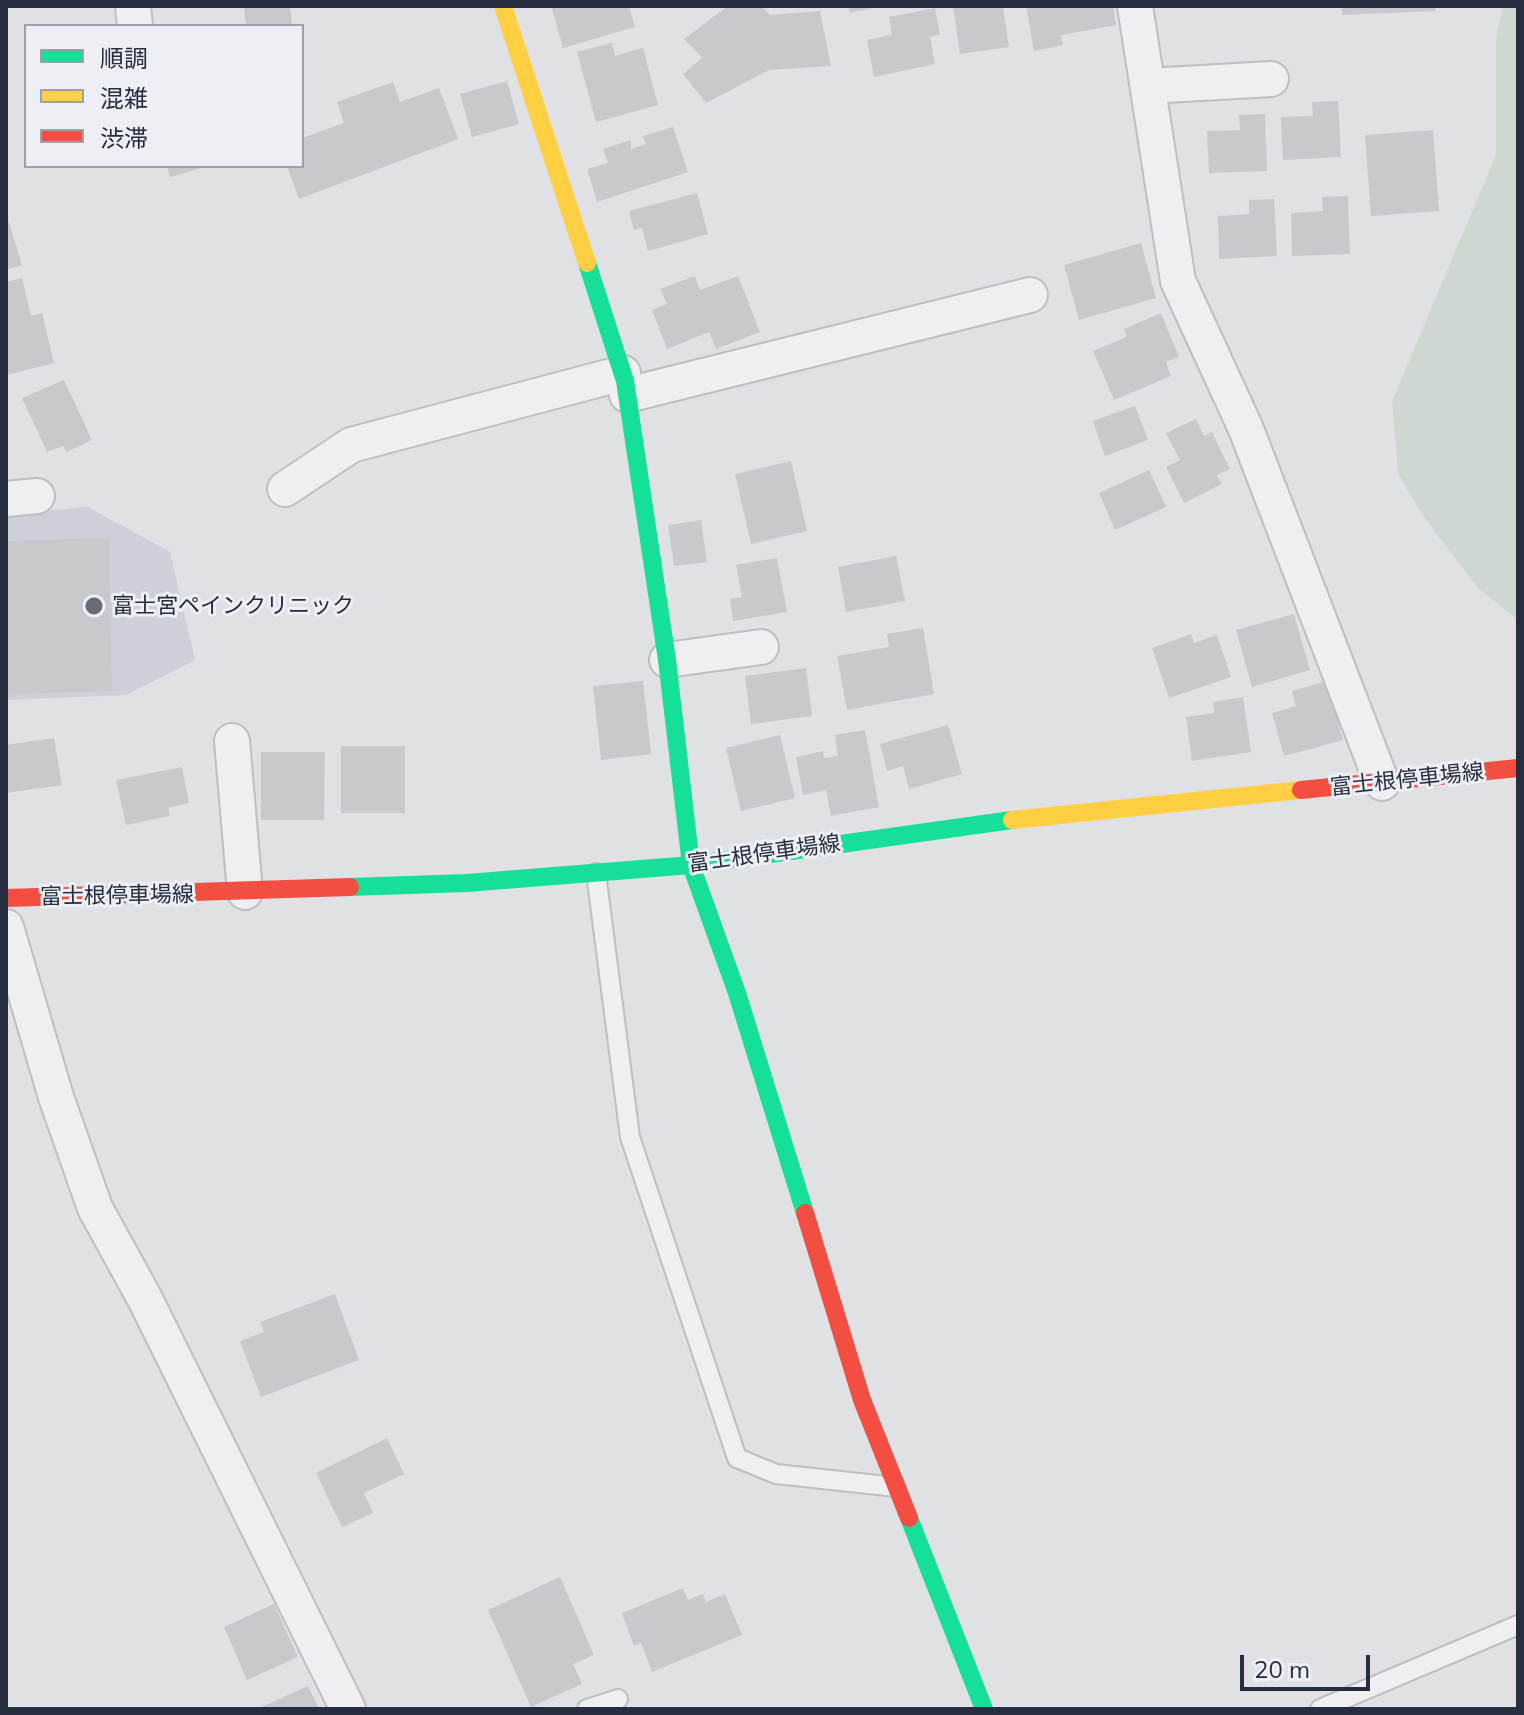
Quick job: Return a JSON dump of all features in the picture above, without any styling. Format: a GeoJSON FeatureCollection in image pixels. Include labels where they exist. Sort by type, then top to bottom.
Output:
{"type":"FeatureCollection","features":[{"type":"Feature","properties":{"kind":"street"},"geometry":{"type":"LineString","coordinates":[[503,6],[625,384],[667,660],[691,865],[756,1053],[862,1400],[984,1709]]}},
{"type":"Feature","properties":{"kind":"street"},"geometry":{"type":"LineString","coordinates":[[1135,6],[1178,281],[1246,429],[1382,783]]}},
{"type":"Feature","properties":{"kind":"street"},"geometry":{"type":"LineString","coordinates":[[1148,86],[1271,79]]}},
{"type":"Feature","properties":{"kind":"street"},"geometry":{"type":"LineString","coordinates":[[285,489],[351,445],[1030,295]]}},
{"type":"Feature","properties":{"kind":"street"},"geometry":{"type":"LineString","coordinates":[[667,660],[761,647]]}},
{"type":"Feature","properties":{"kind":"street"},"geometry":{"type":"LineString","coordinates":[[232,741],[245,892]]}},
{"type":"Feature","properties":{"kind":"street","name":"富士根停車場線"},"geometry":{"type":"LineString","coordinates":[[6,898],[245,892],[691,865],[970,824],[1518,768]]}},
{"type":"Feature","properties":{"kind":"street"},"geometry":{"type":"LineString","coordinates":[[6,927],[56,1097],[95,1208],[145,1299],[348,1709]]}},
{"type":"Feature","properties":{"kind":"lane"},"geometry":{"type":"LineString","coordinates":[[596,873],[630,1137],[737,1458],[776,1474],[898,1487]]}},
{"type":"Feature","properties":{"kind":"lane"},"geometry":{"type":"LineString","coordinates":[[1320,1709],[1518,1625]]}},
{"type":"Feature","properties":{"kind":"lane"},"geometry":{"type":"LineString","coordinates":[[587,1709],[618,1699]]}},
{"type":"Feature","properties":{"kind":"shaded area"},"geometry":{"type":"Polygon","coordinates":[[[1503,6],[1518,6],[1518,620],[1478,588],[1426,520],[1398,474],[1392,401],[1496,155],[1496,37],[1503,6]]]}},
{"type":"Feature","properties":{"kind":"shaded area","name":"富士宮ペインクリニック"},"geometry":{"type":"Polygon","coordinates":[[[88,507],[170,552],[195,660],[126,695],[6,700],[6,514],[88,507]]]}},
{"type":"Feature","properties":{"kind":"building"},"geometry":{"type":"Polygon","coordinates":[[[244,6],[290,6],[292,24],[246,24],[244,6]]]}},
{"type":"Feature","properties":{"kind":"building"},"geometry":{"type":"Polygon","coordinates":[[[551,6],[629,6],[635,27],[563,48],[551,6]]]}},
{"type":"Feature","properties":{"kind":"building"},"geometry":{"type":"Polygon","coordinates":[[[728,6],[762,6],[770,15],[820,11],[831,66],[769,70],[706,103],[683,74],[702,58],[684,39],[728,6]]]}},
{"type":"Feature","properties":{"kind":"building"},"geometry":{"type":"Polygon","coordinates":[[[849,6],[877,6],[877,7],[850,13],[849,6]]]}},
{"type":"Feature","properties":{"kind":"building"},"geometry":{"type":"Polygon","coordinates":[[[953,6],[1003,6],[1009,47],[960,54],[953,6]]]}},
{"type":"Feature","properties":{"kind":"building"},"geometry":{"type":"Polygon","coordinates":[[[1026,6],[1113,6],[1116,25],[1061,35],[1063,45],[1034,51],[1026,6]]]}},
{"type":"Feature","properties":{"kind":"building"},"geometry":{"type":"Polygon","coordinates":[[[1342,6],[1435,6],[1436,11],[1342,15],[1342,6]]]}},
{"type":"Feature","properties":{"kind":"building"},"geometry":{"type":"Polygon","coordinates":[[[935,8],[940,35],[930,37],[935,64],[874,77],[867,40],[892,35],[889,17],[935,8]]]}},
{"type":"Feature","properties":{"kind":"building"},"geometry":{"type":"Polygon","coordinates":[[[612,43],[615,56],[643,48],[658,105],[596,122],[577,52],[612,43]]]}},
{"type":"Feature","properties":{"kind":"building"},"geometry":{"type":"Polygon","coordinates":[[[507,81],[519,124],[472,137],[460,94],[507,81]]]}},
{"type":"Feature","properties":{"kind":"building"},"geometry":{"type":"Polygon","coordinates":[[[393,82],[400,102],[439,88],[458,139],[299,199],[288,168],[304,168],[304,137],[344,123],[337,102],[393,82]]]}},
{"type":"Feature","properties":{"kind":"building"},"geometry":{"type":"Polygon","coordinates":[[[1338,101],[1341,157],[1283,160],[1281,117],[1313,116],[1312,102],[1338,101]]]}},
{"type":"Feature","properties":{"kind":"building"},"geometry":{"type":"Polygon","coordinates":[[[1265,114],[1267,171],[1209,173],[1207,131],[1240,130],[1239,115],[1265,114]]]}},
{"type":"Feature","properties":{"kind":"building"},"geometry":{"type":"Polygon","coordinates":[[[673,127],[688,172],[597,202],[587,169],[608,163],[603,149],[631,140],[631,149],[646,144],[643,136],[673,127]]]}},
{"type":"Feature","properties":{"kind":"building"},"geometry":{"type":"Polygon","coordinates":[[[1433,130],[1439,211],[1371,216],[1365,135],[1433,130]]]}},
{"type":"Feature","properties":{"kind":"building"},"geometry":{"type":"Polygon","coordinates":[[[168,168],[201,168],[170,177],[168,168]]]}},
{"type":"Feature","properties":{"kind":"building"},"geometry":{"type":"Polygon","coordinates":[[[697,193],[708,234],[648,251],[642,228],[634,230],[629,211],[697,193]]]}},
{"type":"Feature","properties":{"kind":"building"},"geometry":{"type":"Polygon","coordinates":[[[1348,196],[1350,254],[1292,256],[1291,213],[1323,211],[1322,197],[1348,196]]]}},
{"type":"Feature","properties":{"kind":"building"},"geometry":{"type":"Polygon","coordinates":[[[1274,199],[1277,256],[1219,259],[1218,216],[1249,214],[1249,200],[1274,199]]]}},
{"type":"Feature","properties":{"kind":"building"},"geometry":{"type":"Polygon","coordinates":[[[6,213],[22,265],[6,270],[6,213]]]}},
{"type":"Feature","properties":{"kind":"building"},"geometry":{"type":"Polygon","coordinates":[[[1141,243],[1156,298],[1079,320],[1064,265],[1141,243]]]}},
{"type":"Feature","properties":{"kind":"building"},"geometry":{"type":"Polygon","coordinates":[[[695,276],[700,290],[738,276],[760,332],[716,349],[709,332],[667,349],[652,310],[667,304],[660,289],[695,276]]]}},
{"type":"Feature","properties":{"kind":"building"},"geometry":{"type":"Polygon","coordinates":[[[22,278],[31,316],[42,313],[54,363],[6,375],[6,282],[22,278]]]}},
{"type":"Feature","properties":{"kind":"building"},"geometry":{"type":"Polygon","coordinates":[[[1161,313],[1179,357],[1166,362],[1171,376],[1114,400],[1093,351],[1127,337],[1124,329],[1161,313]]]}},
{"type":"Feature","properties":{"kind":"building"},"geometry":{"type":"Polygon","coordinates":[[[64,380],[92,440],[67,452],[63,446],[47,452],[22,398],[64,380]]]}},
{"type":"Feature","properties":{"kind":"building"},"geometry":{"type":"Polygon","coordinates":[[[1135,406],[1148,440],[1105,456],[1093,421],[1135,406]]]}},
{"type":"Feature","properties":{"kind":"building"},"geometry":{"type":"Polygon","coordinates":[[[1196,419],[1204,436],[1212,432],[1230,469],[1217,475],[1222,484],[1184,503],[1166,467],[1180,460],[1166,433],[1196,419]]]}},
{"type":"Feature","properties":{"kind":"building"},"geometry":{"type":"Polygon","coordinates":[[[791,461],[807,531],[751,544],[735,474],[791,461]]]}},
{"type":"Feature","properties":{"kind":"building"},"geometry":{"type":"Polygon","coordinates":[[[1149,470],[1166,507],[1115,530],[1099,493],[1149,470]]]}},
{"type":"Feature","properties":{"kind":"building"},"geometry":{"type":"Polygon","coordinates":[[[701,520],[707,562],[674,566],[668,525],[701,520]]]}},
{"type":"Feature","properties":{"kind":"building"},"geometry":{"type":"Polygon","coordinates":[[[109,538],[112,691],[6,694],[6,541],[109,538]]]}},
{"type":"Feature","properties":{"kind":"building"},"geometry":{"type":"Polygon","coordinates":[[[896,556],[905,601],[846,612],[838,567],[896,556]]]}},
{"type":"Feature","properties":{"kind":"building"},"geometry":{"type":"Polygon","coordinates":[[[777,558],[787,612],[733,621],[730,599],[742,597],[736,565],[777,558]]]}},
{"type":"Feature","properties":{"kind":"building"},"geometry":{"type":"Polygon","coordinates":[[[1294,614],[1310,670],[1252,687],[1236,630],[1294,614]]]}},
{"type":"Feature","properties":{"kind":"building"},"geometry":{"type":"Polygon","coordinates":[[[923,628],[934,694],[847,710],[837,656],[889,647],[887,634],[923,628]]]}},
{"type":"Feature","properties":{"kind":"building"},"geometry":{"type":"Polygon","coordinates":[[[1191,634],[1194,643],[1217,635],[1231,677],[1169,698],[1152,648],[1191,634]]]}},
{"type":"Feature","properties":{"kind":"building"},"geometry":{"type":"Polygon","coordinates":[[[806,668],[812,716],[751,724],[745,676],[806,668]]]}},
{"type":"Feature","properties":{"kind":"building"},"geometry":{"type":"Polygon","coordinates":[[[643,681],[651,754],[601,760],[593,686],[643,681]]]}},
{"type":"Feature","properties":{"kind":"building"},"geometry":{"type":"Polygon","coordinates":[[[1327,681],[1343,740],[1284,756],[1272,713],[1296,706],[1292,691],[1327,681]]]}},
{"type":"Feature","properties":{"kind":"building"},"geometry":{"type":"Polygon","coordinates":[[[1243,697],[1251,752],[1192,761],[1186,717],[1214,713],[1213,702],[1243,697]]]}},
{"type":"Feature","properties":{"kind":"building"},"geometry":{"type":"Polygon","coordinates":[[[948,725],[962,774],[909,789],[903,766],[887,771],[880,744],[948,725]]]}},
{"type":"Feature","properties":{"kind":"building"},"geometry":{"type":"Polygon","coordinates":[[[865,730],[879,807],[831,816],[826,790],[803,795],[796,757],[823,751],[824,758],[838,756],[835,735],[865,730]]]}},
{"type":"Feature","properties":{"kind":"building"},"geometry":{"type":"Polygon","coordinates":[[[780,735],[795,798],[741,811],[726,748],[780,735]]]}},
{"type":"Feature","properties":{"kind":"building"},"geometry":{"type":"Polygon","coordinates":[[[54,738],[62,785],[6,793],[6,745],[54,738]]]}},
{"type":"Feature","properties":{"kind":"building"},"geometry":{"type":"Polygon","coordinates":[[[341,746],[405,746],[405,813],[341,813],[341,746]]]}},
{"type":"Feature","properties":{"kind":"building"},"geometry":{"type":"Polygon","coordinates":[[[261,752],[325,752],[324,820],[261,820],[261,752]]]}},
{"type":"Feature","properties":{"kind":"building"},"geometry":{"type":"Polygon","coordinates":[[[182,767],[189,803],[168,808],[170,816],[126,825],[116,780],[182,767]]]}},
{"type":"Feature","properties":{"kind":"building"},"geometry":{"type":"Polygon","coordinates":[[[335,1294],[359,1360],[261,1397],[240,1341],[264,1332],[260,1322],[335,1294]]]}},
{"type":"Feature","properties":{"kind":"building"},"geometry":{"type":"Polygon","coordinates":[[[387,1438],[404,1474],[364,1493],[373,1513],[342,1527],[316,1473],[387,1438]]]}},
{"type":"Feature","properties":{"kind":"building"},"geometry":{"type":"Polygon","coordinates":[[[560,1577],[594,1655],[573,1664],[582,1684],[531,1707],[488,1610],[560,1577]]]}},
{"type":"Feature","properties":{"kind":"building"},"geometry":{"type":"Polygon","coordinates":[[[683,1588],[688,1600],[703,1594],[706,1602],[725,1594],[742,1635],[652,1672],[641,1643],[634,1646],[622,1613],[683,1588]]]}},
{"type":"Feature","properties":{"kind":"building"},"geometry":{"type":"Polygon","coordinates":[[[274,1604],[298,1657],[247,1680],[224,1627],[274,1604]]]}},
{"type":"Feature","properties":{"kind":"building"},"geometry":{"type":"Polygon","coordinates":[[[308,1686],[319,1709],[257,1709],[308,1686]]]}},
{"type":"Feature","properties":{"kind":"traffic: fast"},"geometry":{"type":"LineString","coordinates":[[587,263],[625,381],[667,660],[691,865],[737,993],[805,1213]]}},
{"type":"Feature","properties":{"kind":"traffic: fast"},"geometry":{"type":"LineString","coordinates":[[350,887],[467,883],[691,865],[1012,820]]}},
{"type":"Feature","properties":{"kind":"traffic: fast"},"geometry":{"type":"LineString","coordinates":[[909,1518],[984,1709]]}},
{"type":"Feature","properties":{"kind":"traffic: slow"},"geometry":{"type":"LineString","coordinates":[[503,6],[587,263]]}},
{"type":"Feature","properties":{"kind":"traffic: slow"},"geometry":{"type":"LineString","coordinates":[[1012,820],[1301,790]]}},
{"type":"Feature","properties":{"kind":"traffic: jam"},"geometry":{"type":"LineString","coordinates":[[1301,790],[1518,768]]}},
{"type":"Feature","properties":{"kind":"traffic: jam"},"geometry":{"type":"LineString","coordinates":[[6,898],[350,887]]}},
{"type":"Feature","properties":{"kind":"traffic: jam"},"geometry":{"type":"LineString","coordinates":[[805,1213],[862,1400],[909,1518]]}},
{"type":"Feature","properties":{"kind":"place","name":"富士宮ペインクリニック"},"geometry":{"type":"Point","coordinates":[94,606]}}]}
